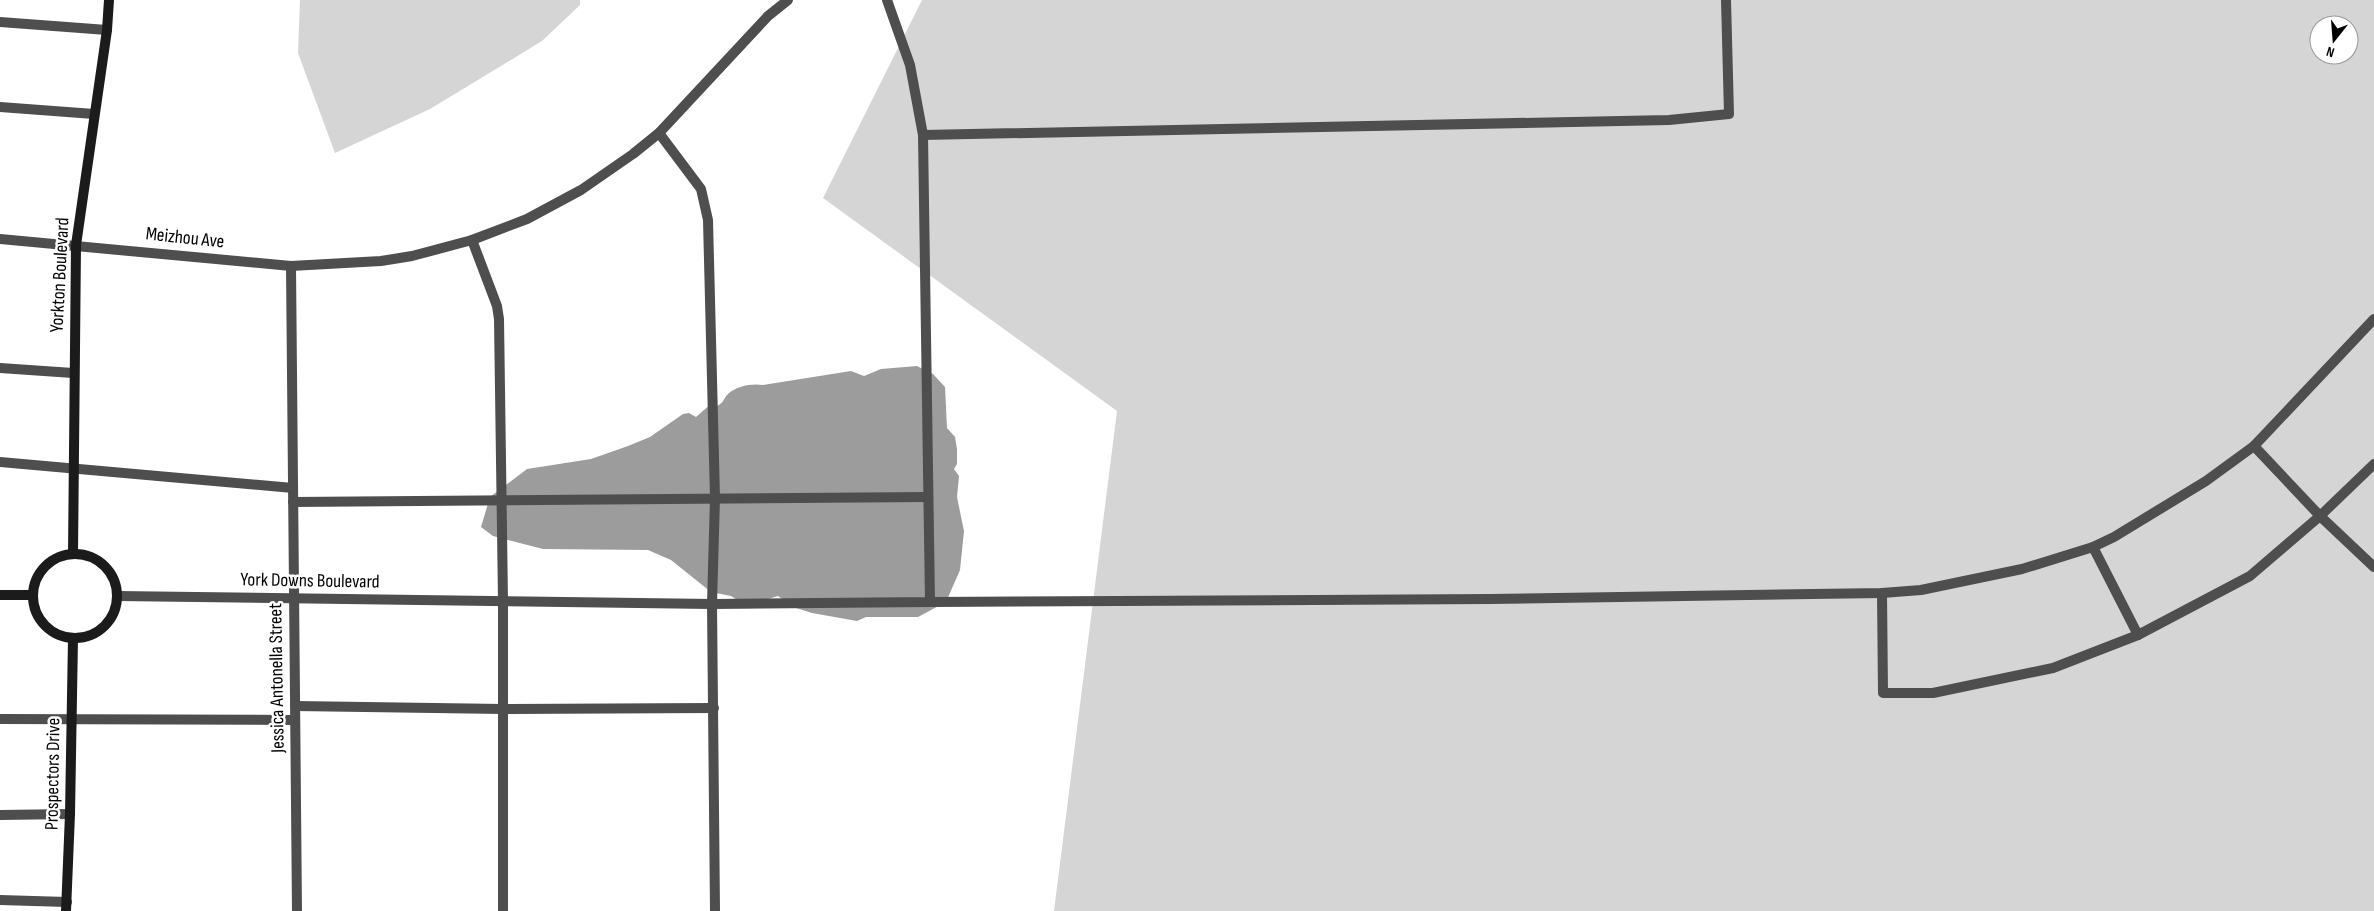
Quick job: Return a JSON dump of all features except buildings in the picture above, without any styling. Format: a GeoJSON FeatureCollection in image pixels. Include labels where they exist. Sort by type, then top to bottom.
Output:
{"type":"FeatureCollection","features":[{"type":"Feature","properties":{"kind":"street","name":"Yorkton Boulevard"},"geometry":{"type":"LineString","coordinates":[[73,554],[73,373],[76,245],[109,0]]}},
{"type":"Feature","properties":{"kind":"street","name":"Meizhou Ave"},"geometry":{"type":"LineString","coordinates":[[0,239],[291,266],[321,266],[381,261],[412,256],[472,240],[528,219],[582,190],[633,154],[659,133],[768,16],[788,0]]}},
{"type":"Feature","properties":{"kind":"street"},"geometry":{"type":"LineString","coordinates":[[887,0],[910,65],[923,136],[930,602]]}},
{"type":"Feature","properties":{"kind":"street"},"geometry":{"type":"LineString","coordinates":[[923,136],[1668,120],[1729,114],[1726,0]]}},
{"type":"Feature","properties":{"kind":"street"},"geometry":{"type":"LineString","coordinates":[[0,22],[106,30]]}},
{"type":"Feature","properties":{"kind":"street"},"geometry":{"type":"LineString","coordinates":[[0,107],[94,114]]}},
{"type":"Feature","properties":{"kind":"street"},"geometry":{"type":"LineString","coordinates":[[659,133],[700,189],[708,220],[715,498],[712,604],[715,911]]}},
{"type":"Feature","properties":{"kind":"street"},"geometry":{"type":"LineString","coordinates":[[472,240],[497,306],[499,319],[503,601],[503,911]]}},
{"type":"Feature","properties":{"kind":"street","name":"Jessica Antonella Street"},"geometry":{"type":"LineString","coordinates":[[291,266],[297,911]]}},
{"type":"Feature","properties":{"kind":"street","name":"York Downs Boulevard"},"geometry":{"type":"LineString","coordinates":[[117,596],[712,604],[1490,599],[1921,590],[2022,569],[2093,547],[2114,537],[2206,481],[2254,446],[2374,319]]}},
{"type":"Feature","properties":{"kind":"street"},"geometry":{"type":"LineString","coordinates":[[0,368],[73,373]]}},
{"type":"Feature","properties":{"kind":"street"},"geometry":{"type":"LineString","coordinates":[[2254,446],[2320,516],[2374,567]]}},
{"type":"Feature","properties":{"kind":"street"},"geometry":{"type":"LineString","coordinates":[[0,462],[293,488]]}},
{"type":"Feature","properties":{"kind":"street"},"geometry":{"type":"LineString","coordinates":[[1882,592],[1883,693],[1933,693],[2053,668],[2138,635],[2250,576],[2320,516],[2374,464]]}},
{"type":"Feature","properties":{"kind":"street"},"geometry":{"type":"LineString","coordinates":[[293,502],[928,496]]}},
{"type":"Feature","properties":{"kind":"street"},"geometry":{"type":"LineString","coordinates":[[2093,547],[2138,635]]}},
{"type":"Feature","properties":{"kind":"street"},"geometry":{"type":"LineString","coordinates":[[73,554],[95,559],[104,566],[111,575],[117,596],[115,610],[108,622],[98,631],[86,637],[72,638],[54,632],[40,620],[34,608],[35,583],[45,567],[60,557],[73,554]]}},
{"type":"Feature","properties":{"kind":"street"},"geometry":{"type":"LineString","coordinates":[[0,595],[33,596]]}},
{"type":"Feature","properties":{"kind":"street","name":"Prospectors Drive"},"geometry":{"type":"LineString","coordinates":[[67,906],[72,638]]}},
{"type":"Feature","properties":{"kind":"street"},"geometry":{"type":"LineString","coordinates":[[295,706],[503,709],[714,708]]}},
{"type":"Feature","properties":{"kind":"street"},"geometry":{"type":"LineString","coordinates":[[0,719],[295,720]]}},
{"type":"Feature","properties":{"kind":"street"},"geometry":{"type":"LineString","coordinates":[[0,816],[70,814]]}},
{"type":"Feature","properties":{"kind":"street"},"geometry":{"type":"LineString","coordinates":[[0,900],[67,906]]}},
{"type":"Feature","properties":{"kind":"shaded area"},"geometry":{"type":"Polygon","coordinates":[[[300,0],[580,0],[580,5],[542,41],[430,109],[335,153],[298,53],[300,0]]]}},
{"type":"Feature","properties":{"kind":"shaded area"},"geometry":{"type":"Polygon","coordinates":[[[922,0],[2374,0],[2374,911],[1054,911],[1117,411],[823,198],[922,0]]]}},
{"type":"Feature","properties":{"kind":"shaded area"},"geometry":{"type":"Polygon","coordinates":[[[917,366],[933,374],[945,387],[947,428],[955,437],[957,449],[957,464],[954,469],[959,476],[957,497],[964,531],[960,570],[946,602],[918,617],[866,617],[857,621],[812,613],[796,608],[778,596],[761,601],[739,601],[731,596],[711,592],[671,560],[648,550],[543,549],[493,536],[481,527],[490,497],[527,469],[591,459],[628,446],[650,437],[683,414],[689,413],[696,417],[712,403],[717,406],[719,405],[731,391],[740,387],[851,371],[864,376],[881,369],[917,366]]]}}]}
